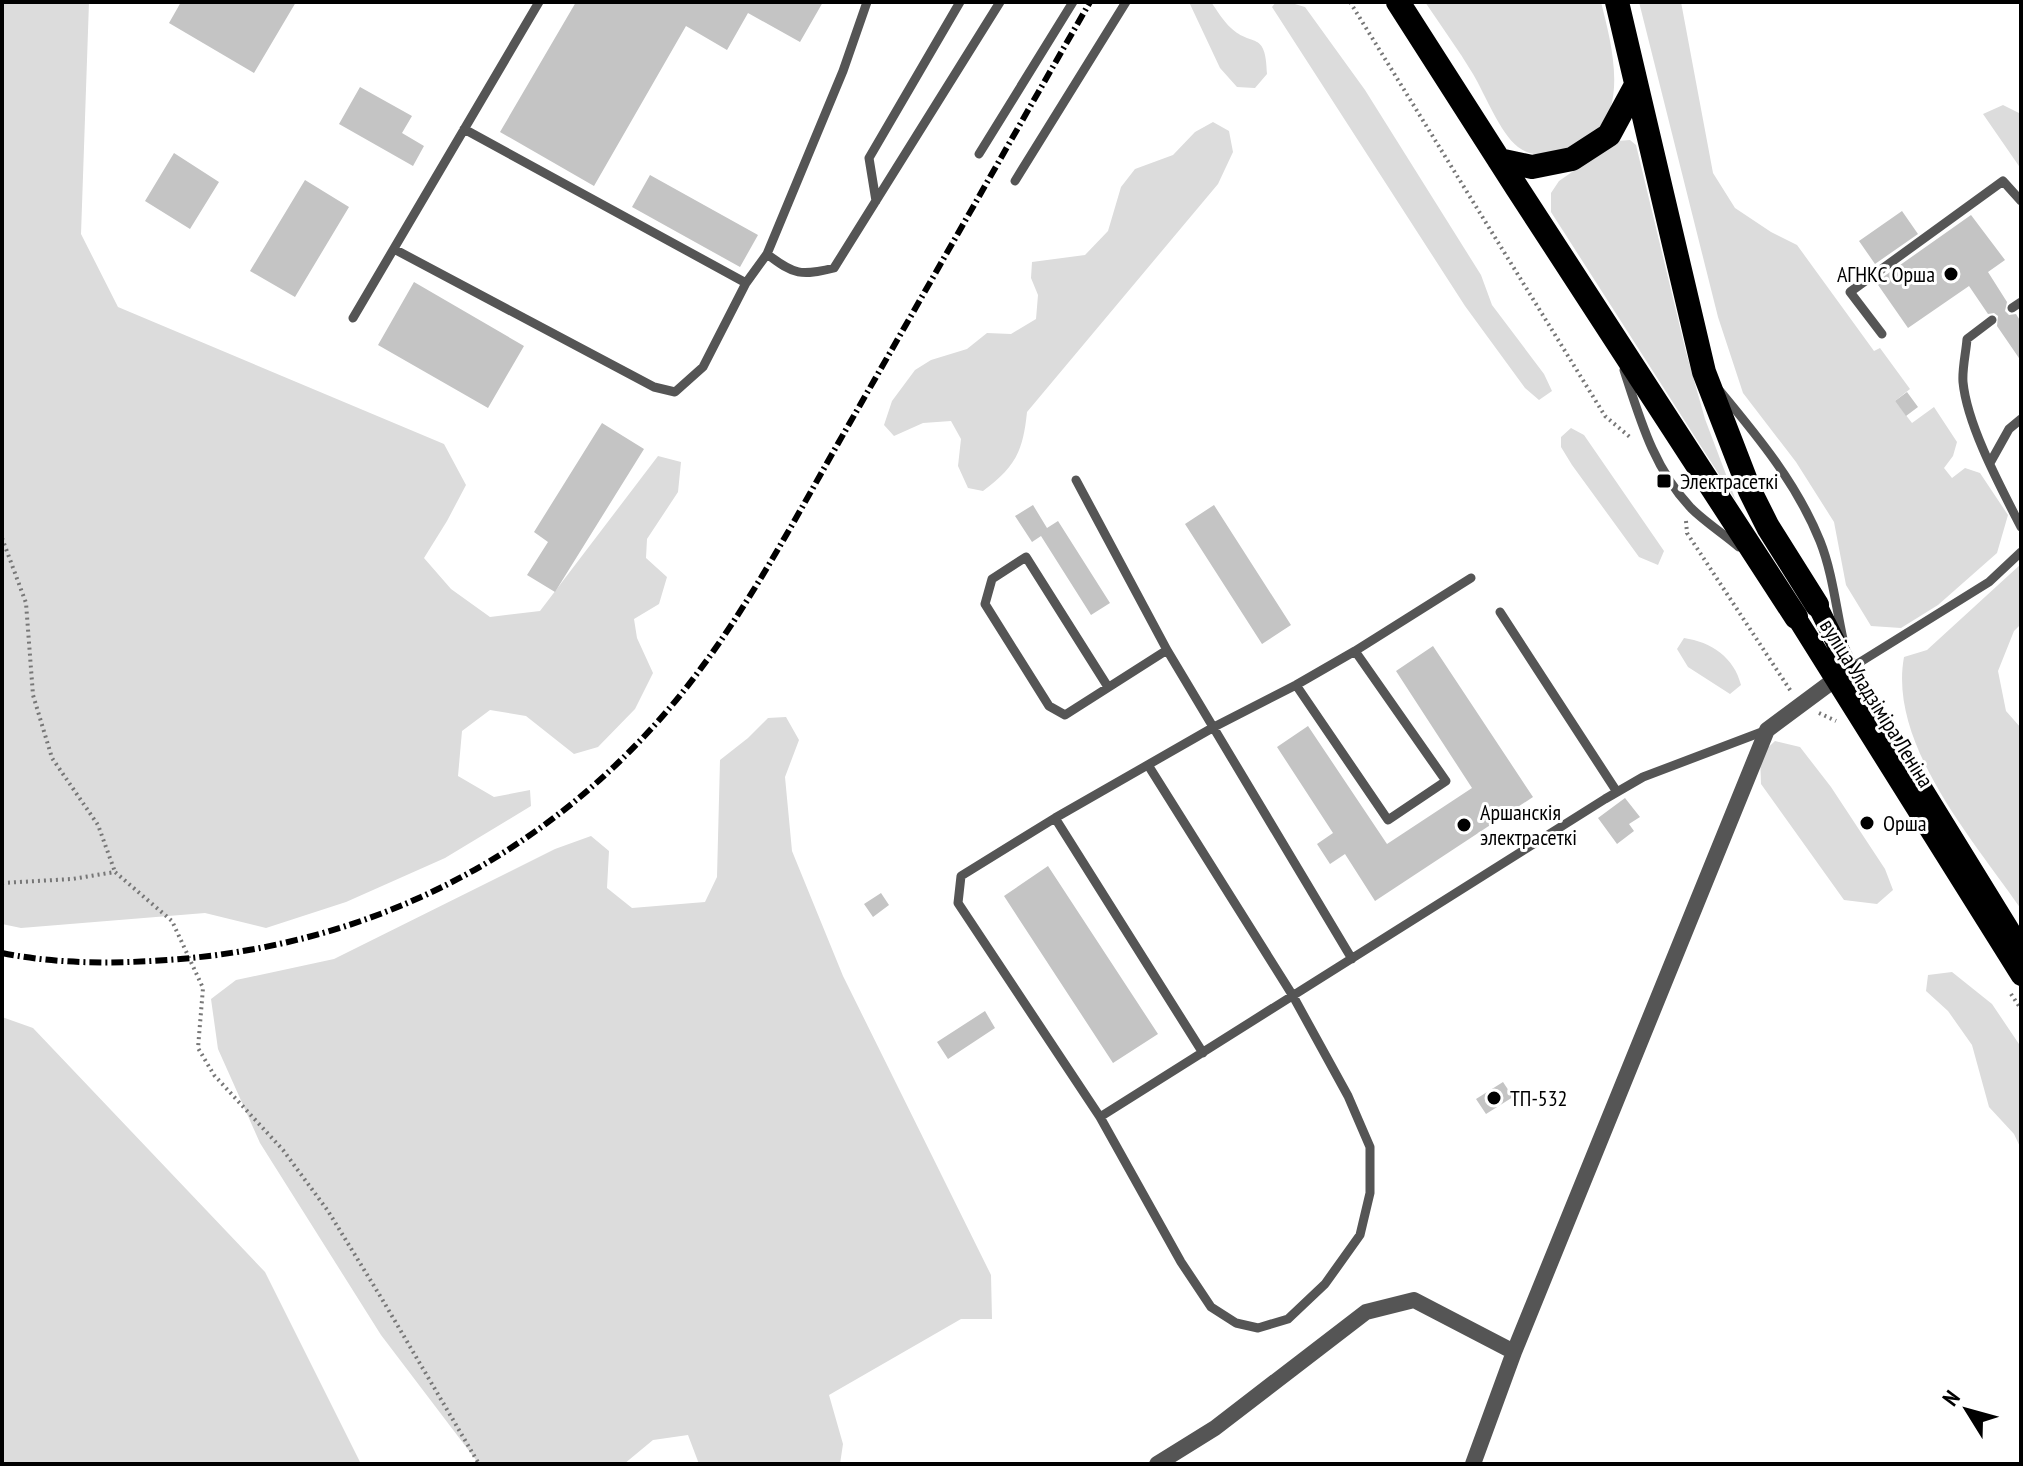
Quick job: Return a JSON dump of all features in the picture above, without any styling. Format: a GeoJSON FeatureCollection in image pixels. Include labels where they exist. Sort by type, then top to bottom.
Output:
{"type":"FeatureCollection","features":[{"type":"Feature","properties":{"kind":"highway"},"geometry":{"type":"LineString","coordinates":[[1398,2],[1616,344],[1762,565],[1806,611]]}},
{"type":"Feature","properties":{"kind":"highway"},"geometry":{"type":"LineString","coordinates":[[1617,2],[1704,372],[1750,491],[1806,611]]}},
{"type":"Feature","properties":{"kind":"highway"},"geometry":{"type":"LineString","coordinates":[[1499,160],[1532,167],[1572,159],[1609,135],[1635,87]]}},
{"type":"Feature","properties":{"kind":"main road","name":"вуліца Уладзіміра Леніна"},"geometry":{"type":"LineString","coordinates":[[1806,611],[2021,976]]}},
{"type":"Feature","properties":{"kind":"main road","name":"вуліца Уладзіміра Леніна"},"geometry":{"type":"LineString","coordinates":[[1841,675],[2021,948]]}},
{"type":"Feature","properties":{"kind":"street"},"geometry":{"type":"LineString","coordinates":[[1473,1464],[1514,1352],[1767,730],[1841,675]]}},
{"type":"Feature","properties":{"kind":"street"},"geometry":{"type":"LineString","coordinates":[[1157,1464],[1215,1428],[1366,1312],[1414,1300],[1514,1352]]}},
{"type":"Feature","properties":{"kind":"lane"},"geometry":{"type":"LineString","coordinates":[[353,318],[539,2]]}},
{"type":"Feature","properties":{"kind":"lane"},"geometry":{"type":"LineString","coordinates":[[394,249],[654,387],[675,392],[703,367],[746,283],[767,254],[843,71],[867,2]]}},
{"type":"Feature","properties":{"kind":"lane"},"geometry":{"type":"LineString","coordinates":[[876,201],[869,158],[960,2]]}},
{"type":"Feature","properties":{"kind":"lane"},"geometry":{"type":"LineString","coordinates":[[767,254],[786,269],[804,275],[834,268],[1000,2]]}},
{"type":"Feature","properties":{"kind":"lane"},"geometry":{"type":"LineString","coordinates":[[979,154],[1073,2]]}},
{"type":"Feature","properties":{"kind":"lane"},"geometry":{"type":"LineString","coordinates":[[1015,181],[1126,2]]}},
{"type":"Feature","properties":{"kind":"lane"},"geometry":{"type":"LineString","coordinates":[[464,129],[746,283]]}},
{"type":"Feature","properties":{"kind":"lane"},"geometry":{"type":"LineString","coordinates":[[1882,334],[1850,292],[2003,181],[2021,201]]}},
{"type":"Feature","properties":{"kind":"lane"},"geometry":{"type":"LineString","coordinates":[[2012,308],[2021,302]]}},
{"type":"Feature","properties":{"kind":"lane"},"geometry":{"type":"LineString","coordinates":[[1992,320],[1967,339],[1963,382],[1975,426],[2021,527]]}},
{"type":"Feature","properties":{"kind":"lane"},"geometry":{"type":"LineString","coordinates":[[1704,372],[1773,457],[1803,504],[1821,544],[1841,675],[1989,582],[2021,552]]}},
{"type":"Feature","properties":{"kind":"lane"},"geometry":{"type":"LineString","coordinates":[[1990,463],[2009,429],[2021,419]]}},
{"type":"Feature","properties":{"kind":"lane"},"geometry":{"type":"LineString","coordinates":[[1076,480],[1167,650],[1352,959]]}},
{"type":"Feature","properties":{"kind":"lane"},"geometry":{"type":"LineString","coordinates":[[1108,687],[1026,557],[992,579],[985,604],[1049,706],[1065,715],[1167,650]]}},
{"type":"Feature","properties":{"kind":"lane"},"geometry":{"type":"LineString","coordinates":[[1148,765],[1293,996],[1348,1096],[1370,1147],[1370,1193],[1360,1235],[1325,1284],[1288,1319],[1258,1328],[1236,1323],[1211,1307],[1146,1202],[1100,1117],[958,903],[961,876],[1055,818],[1214,727],[1355,651],[1471,578]]}},
{"type":"Feature","properties":{"kind":"lane"},"geometry":{"type":"LineString","coordinates":[[1500,612],[1617,792]]}},
{"type":"Feature","properties":{"kind":"lane"},"geometry":{"type":"LineString","coordinates":[[1296,685],[1388,820],[1446,781],[1355,651]]}},
{"type":"Feature","properties":{"kind":"lane"},"geometry":{"type":"LineString","coordinates":[[1100,1117],[1617,792],[1643,777],[1767,730]]}},
{"type":"Feature","properties":{"kind":"lane"},"geometry":{"type":"LineString","coordinates":[[1055,818],[1203,1053]]}},
{"type":"Feature","properties":{"kind":"path"},"geometry":{"type":"LineString","coordinates":[[1350,2],[1605,416],[1640,446]]}},
{"type":"Feature","properties":{"kind":"path"},"geometry":{"type":"LineString","coordinates":[[1685,511],[1687,533],[1800,706]]}},
{"type":"Feature","properties":{"kind":"path"},"geometry":{"type":"LineString","coordinates":[[2,538],[26,603],[33,695],[52,758],[98,825],[115,872],[172,921],[203,988],[198,1048],[214,1075],[283,1150],[328,1211],[479,1464]]}},
{"type":"Feature","properties":{"kind":"path"},"geometry":{"type":"LineString","coordinates":[[2,883],[72,879],[115,872]]}},
{"type":"Feature","properties":{"kind":"shaded area"},"geometry":{"type":"Polygon","coordinates":[[[2,2],[89,2],[81,234],[118,307],[444,444],[466,485],[424,558],[451,589],[490,617],[540,611],[658,456],[681,462],[678,492],[647,539],[646,558],[667,577],[659,604],[634,619],[637,638],[653,673],[635,709],[598,747],[574,754],[526,716],[490,710],[462,731],[458,776],[494,797],[530,790],[531,806],[445,858],[346,902],[266,928],[205,913],[21,928],[2,924],[2,2]]]}},
{"type":"Feature","properties":{"kind":"shaded area"},"geometry":{"type":"Polygon","coordinates":[[[1189,2],[1211,2],[1231,28],[1261,45],[1267,74],[1255,88],[1237,87],[1220,68],[1189,2]]]}},
{"type":"Feature","properties":{"kind":"shaded area"},"geometry":{"type":"Polygon","coordinates":[[[1276,2],[1305,7],[1365,90],[1481,275],[1492,305],[1544,374],[1552,391],[1539,400],[1525,388],[1465,306],[1272,7],[1276,2]]]}},
{"type":"Feature","properties":{"kind":"shaded area"},"geometry":{"type":"Polygon","coordinates":[[[1425,2],[1601,2],[1614,69],[1612,104],[1606,119],[1596,132],[1558,153],[1537,155],[1524,151],[1505,132],[1473,74],[1425,2]]]}},
{"type":"Feature","properties":{"kind":"shaded area"},"geometry":{"type":"Polygon","coordinates":[[[1639,2],[1681,2],[1713,173],[1735,208],[1797,245],[1874,351],[1880,348],[1910,389],[1895,401],[1912,423],[1934,407],[1957,442],[1953,456],[1944,468],[1952,478],[1965,468],[1980,473],[2008,515],[1997,553],[1938,605],[1901,628],[1871,626],[1846,585],[1834,522],[1796,462],[1743,393],[1718,317],[1639,2]]]}},
{"type":"Feature","properties":{"kind":"shaded area"},"geometry":{"type":"Polygon","coordinates":[[[2003,105],[2021,114],[2021,169],[1983,114],[2003,105]]]}},
{"type":"Feature","properties":{"kind":"shaded area"},"geometry":{"type":"Polygon","coordinates":[[[1213,122],[1229,131],[1233,152],[1218,184],[1027,412],[1020,448],[1003,474],[983,491],[968,488],[958,466],[961,439],[951,421],[923,423],[894,436],[884,425],[892,401],[915,370],[931,360],[967,349],[987,333],[1011,334],[1036,319],[1038,295],[1031,278],[1032,262],[1085,255],[1108,231],[1121,187],[1135,169],[1173,155],[1195,132],[1213,122]]]}},
{"type":"Feature","properties":{"kind":"shaded area"},"geometry":{"type":"Polygon","coordinates":[[[1630,140],[1636,145],[1705,419],[1736,501],[1551,212],[1551,193],[1559,181],[1617,141],[1630,140]]]}},
{"type":"Feature","properties":{"kind":"shaded area"},"geometry":{"type":"Polygon","coordinates":[[[1571,428],[1584,435],[1664,551],[1658,565],[1639,557],[1572,465],[1561,447],[1561,437],[1571,428]]]}},
{"type":"Feature","properties":{"kind":"shaded area"},"geometry":{"type":"Polygon","coordinates":[[[2021,564],[2021,624],[2014,631],[1998,671],[2006,711],[2021,728],[2021,909],[1939,790],[1909,724],[1903,690],[1904,657],[1927,650],[2021,564]]]}},
{"type":"Feature","properties":{"kind":"shaded area"},"geometry":{"type":"Polygon","coordinates":[[[1684,638],[1720,652],[1733,666],[1741,685],[1730,694],[1688,667],[1677,649],[1684,638]]]}},
{"type":"Feature","properties":{"kind":"shaded area"},"geometry":{"type":"Polygon","coordinates":[[[786,717],[799,740],[785,777],[792,851],[843,976],[991,1275],[992,1319],[961,1319],[829,1395],[843,1444],[840,1464],[699,1464],[688,1435],[653,1440],[624,1464],[479,1464],[381,1335],[260,1143],[218,1049],[211,999],[236,980],[334,959],[555,849],[591,836],[609,851],[607,888],[632,908],[705,902],[717,877],[720,760],[768,718],[786,717]]]}},
{"type":"Feature","properties":{"kind":"shaded area"},"geometry":{"type":"Polygon","coordinates":[[[1775,741],[1800,747],[1831,787],[1885,869],[1893,890],[1877,904],[1844,900],[1761,784],[1760,755],[1775,741]]]}},
{"type":"Feature","properties":{"kind":"shaded area"},"geometry":{"type":"Polygon","coordinates":[[[1952,972],[1992,1004],[2021,1047],[2021,1149],[2014,1134],[1989,1107],[1972,1045],[1948,1011],[1926,991],[1928,975],[1952,972]]]}},
{"type":"Feature","properties":{"kind":"shaded area"},"geometry":{"type":"Polygon","coordinates":[[[2,1017],[33,1028],[265,1272],[361,1464],[2,1464],[2,1017]]]}},
{"type":"Feature","properties":{"kind":"building"},"geometry":{"type":"Polygon","coordinates":[[[181,2],[296,2],[254,73],[169,23],[181,2]]]}},
{"type":"Feature","properties":{"kind":"building"},"geometry":{"type":"Polygon","coordinates":[[[576,2],[823,2],[800,42],[748,13],[727,50],[686,26],[594,186],[500,132],[576,2]]]}},
{"type":"Feature","properties":{"kind":"building"},"geometry":{"type":"Polygon","coordinates":[[[360,87],[412,116],[402,133],[424,146],[413,166],[339,124],[360,87]]]}},
{"type":"Feature","properties":{"kind":"building"},"geometry":{"type":"Polygon","coordinates":[[[174,153],[219,182],[190,229],[145,201],[174,153]]]}},
{"type":"Feature","properties":{"kind":"building"},"geometry":{"type":"Polygon","coordinates":[[[650,175],[758,235],[740,267],[632,207],[650,175]]]}},
{"type":"Feature","properties":{"kind":"building"},"geometry":{"type":"Polygon","coordinates":[[[305,180],[349,207],[295,297],[250,271],[305,180]]]}},
{"type":"Feature","properties":{"kind":"building"},"geometry":{"type":"Polygon","coordinates":[[[1902,211],[1918,234],[1875,264],[1859,241],[1902,211]]]}},
{"type":"Feature","properties":{"kind":"building"},"geometry":{"type":"Polygon","coordinates":[[[1971,215],[2005,260],[1988,272],[2007,302],[2005,311],[2009,315],[2016,314],[2021,322],[2021,361],[1997,326],[1998,316],[1988,314],[1969,286],[1908,328],[1876,282],[1971,215]]]}},
{"type":"Feature","properties":{"kind":"building"},"geometry":{"type":"Polygon","coordinates":[[[414,282],[524,346],[488,408],[378,345],[414,282]]]}},
{"type":"Feature","properties":{"kind":"building"},"geometry":{"type":"Polygon","coordinates":[[[1907,392],[1918,407],[1906,416],[1895,401],[1907,392]]]}},
{"type":"Feature","properties":{"kind":"building"},"geometry":{"type":"Polygon","coordinates":[[[602,423],[644,449],[555,592],[527,575],[548,542],[534,532],[602,423]]]}},
{"type":"Feature","properties":{"kind":"building"},"geometry":{"type":"Polygon","coordinates":[[[1033,505],[1047,528],[1058,521],[1110,603],[1091,615],[1041,536],[1032,542],[1015,516],[1033,505]]]}},
{"type":"Feature","properties":{"kind":"building"},"geometry":{"type":"Polygon","coordinates":[[[1214,505],[1291,625],[1262,644],[1185,524],[1214,505]]]}},
{"type":"Feature","properties":{"kind":"building"},"geometry":{"type":"Polygon","coordinates":[[[1433,646],[1533,797],[1375,901],[1345,854],[1330,864],[1317,844],[1333,833],[1277,747],[1308,726],[1387,844],[1472,788],[1396,671],[1433,646]]]}},
{"type":"Feature","properties":{"kind":"building"},"geometry":{"type":"Polygon","coordinates":[[[1625,798],[1640,817],[1629,824],[1634,831],[1617,844],[1598,818],[1625,798]]]}},
{"type":"Feature","properties":{"kind":"building"},"geometry":{"type":"Polygon","coordinates":[[[1048,866],[1158,1034],[1113,1063],[1004,896],[1048,866]]]}},
{"type":"Feature","properties":{"kind":"building"},"geometry":{"type":"Polygon","coordinates":[[[881,893],[889,905],[873,917],[864,904],[881,893]]]}},
{"type":"Feature","properties":{"kind":"building"},"geometry":{"type":"Polygon","coordinates":[[[985,1011],[995,1028],[948,1059],[937,1042],[985,1011]]]}},
{"type":"Feature","properties":{"kind":"building","name":"ТП-532"},"geometry":{"type":"Polygon","coordinates":[[[1503,1082],[1513,1097],[1486,1114],[1476,1099],[1503,1082]]]}},
{"type":"Feature","properties":{"kind":"railway"},"geometry":{"type":"LineString","coordinates":[[2,953],[64,961],[167,960],[237,952],[304,938],[369,918],[432,892],[491,860],[548,822],[601,779],[680,695],[758,583],[1090,2]]}},
{"type":"Feature","properties":{"kind":"place","name":"АГНКС Орша"},"geometry":{"type":"Point","coordinates":[1951,274]}},
{"type":"Feature","properties":{"kind":"place","name":"Электрасеткі"},"geometry":{"type":"Point","coordinates":[1664,481]}},
{"type":"Feature","properties":{"kind":"place","name":"Орша"},"geometry":{"type":"Point","coordinates":[1867,823]}},
{"type":"Feature","properties":{"kind":"place","name":"Аршанскія электрасеткі"},"geometry":{"type":"Point","coordinates":[1464,825]}},
{"type":"Feature","properties":{"kind":"place","name":"ТП-532"},"geometry":{"type":"Point","coordinates":[1494,1098]}}]}
